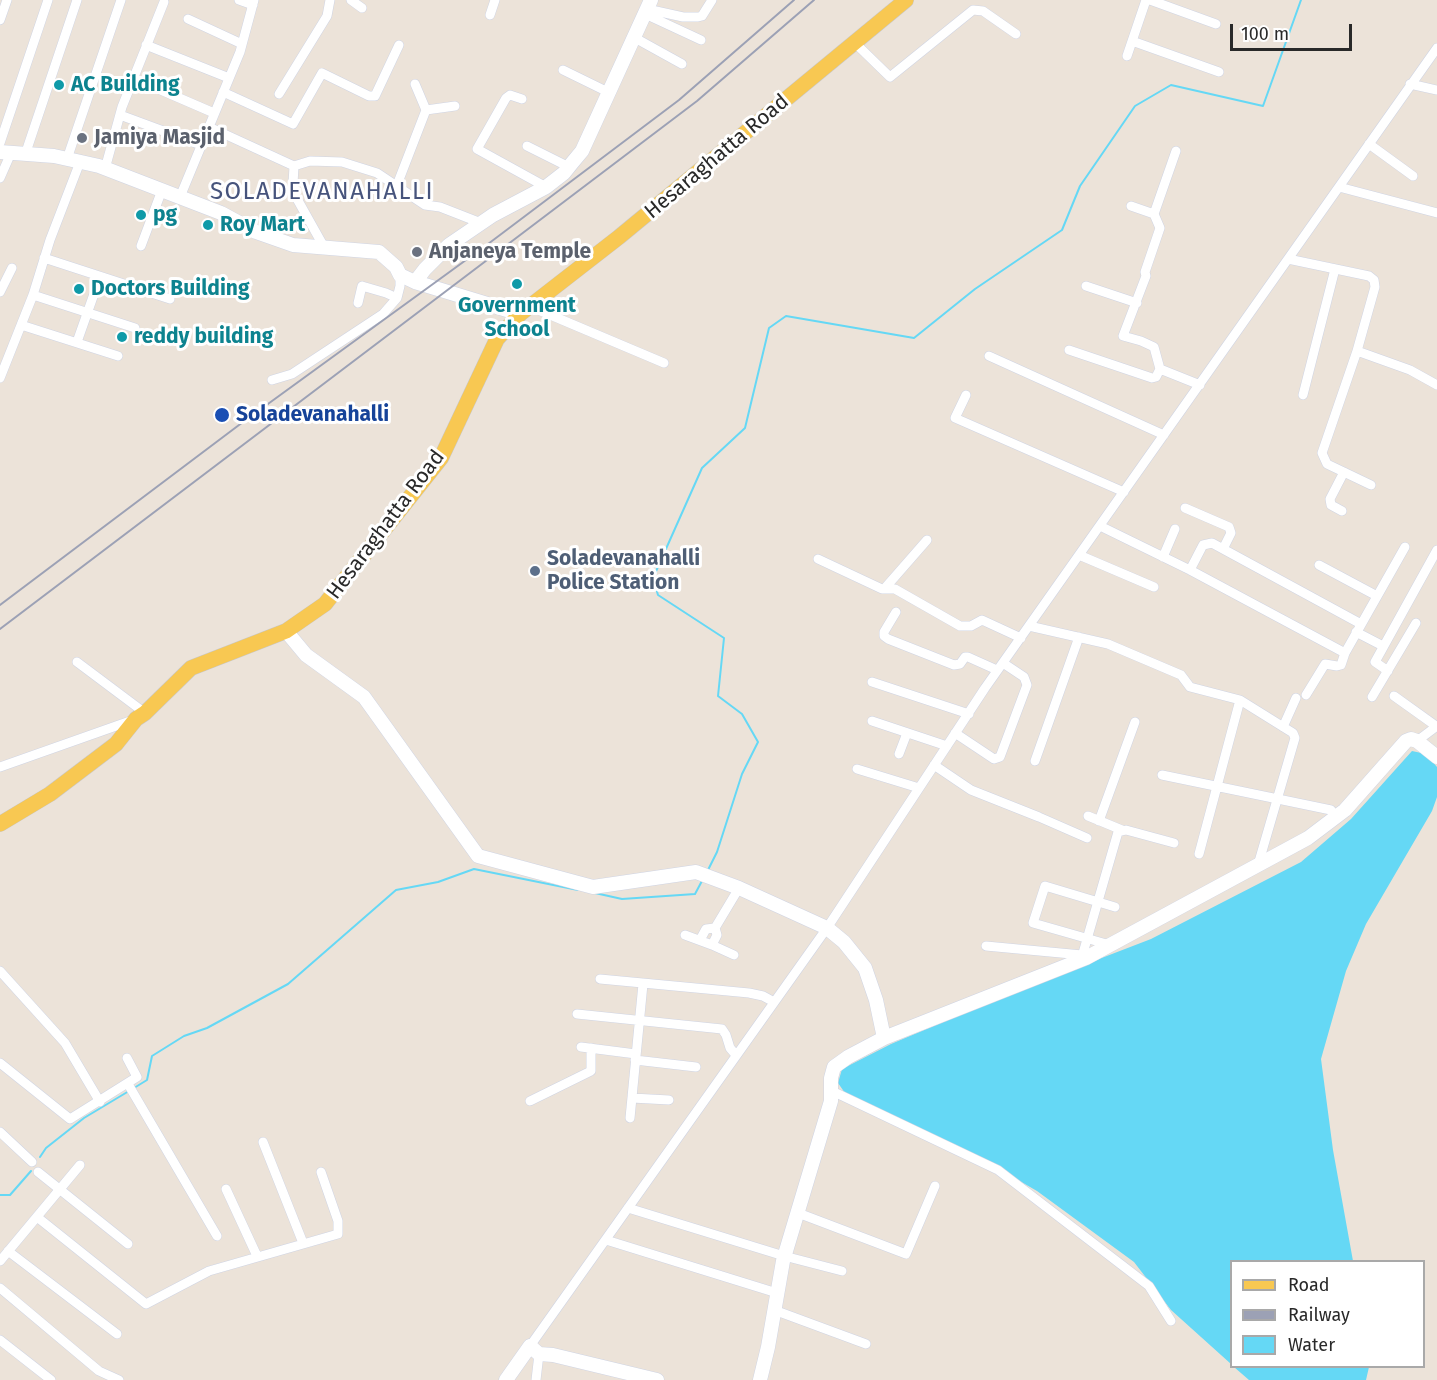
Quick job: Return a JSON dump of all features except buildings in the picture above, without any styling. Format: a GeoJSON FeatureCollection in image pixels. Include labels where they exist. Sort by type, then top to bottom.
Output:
{"type":"FeatureCollection","features":[{"type":"Feature","properties":{"kind":"main road","name":"Hesaraghatta Road"},"geometry":{"type":"LineString","coordinates":[[0,824],[50,794],[116,744],[141,716],[191,668],[286,631],[325,604],[441,458],[497,339],[525,310],[620,237],[906,0]]}},
{"type":"Feature","properties":{"kind":"street"},"geometry":{"type":"LineString","coordinates":[[0,20],[7,0]]}},
{"type":"Feature","properties":{"kind":"street"},"geometry":{"type":"LineString","coordinates":[[0,142],[48,0]]}},
{"type":"Feature","properties":{"kind":"street"},"geometry":{"type":"LineString","coordinates":[[0,178],[77,0]]}},
{"type":"Feature","properties":{"kind":"street"},"geometry":{"type":"LineString","coordinates":[[0,378],[33,295],[121,0]]}},
{"type":"Feature","properties":{"kind":"street"},"geometry":{"type":"LineString","coordinates":[[180,197],[242,44],[254,2],[238,0]]}},
{"type":"Feature","properties":{"kind":"street"},"geometry":{"type":"LineString","coordinates":[[279,94],[327,16],[330,0]]}},
{"type":"Feature","properties":{"kind":"street"},"geometry":{"type":"LineString","coordinates":[[351,0],[362,8]]}},
{"type":"Feature","properties":{"kind":"street"},"geometry":{"type":"LineString","coordinates":[[490,15],[495,0]]}},
{"type":"Feature","properties":{"kind":"street"},"geometry":{"type":"LineString","coordinates":[[648,8],[683,17],[698,17],[702,16],[712,0]]}},
{"type":"Feature","properties":{"kind":"street"},"geometry":{"type":"LineString","coordinates":[[1127,56],[1146,0]]}},
{"type":"Feature","properties":{"kind":"street"},"geometry":{"type":"LineString","coordinates":[[1150,0],[1216,24]]}},
{"type":"Feature","properties":{"kind":"street"},"geometry":{"type":"LineString","coordinates":[[105,169],[133,78],[164,2]]}},
{"type":"Feature","properties":{"kind":"street"},"geometry":{"type":"LineString","coordinates":[[415,282],[425,268],[448,245],[481,223],[546,187],[569,167],[582,151],[648,8]]}},
{"type":"Feature","properties":{"kind":"street"},"geometry":{"type":"LineString","coordinates":[[648,8],[701,40]]}},
{"type":"Feature","properties":{"kind":"street"},"geometry":{"type":"LineString","coordinates":[[855,43],[890,77],[973,10],[983,11],[1016,34]]}},
{"type":"Feature","properties":{"kind":"street"},"geometry":{"type":"LineString","coordinates":[[188,19],[242,44]]}},
{"type":"Feature","properties":{"kind":"street"},"geometry":{"type":"LineString","coordinates":[[635,38],[682,64]]}},
{"type":"Feature","properties":{"kind":"street"},"geometry":{"type":"LineString","coordinates":[[1132,41],[1219,72]]}},
{"type":"Feature","properties":{"kind":"street"},"geometry":{"type":"LineString","coordinates":[[146,45],[229,78]]}},
{"type":"Feature","properties":{"kind":"street"},"geometry":{"type":"LineString","coordinates":[[223,92],[293,124],[322,73],[369,96],[375,96],[399,45]]}},
{"type":"Feature","properties":{"kind":"street"},"geometry":{"type":"LineString","coordinates":[[506,1380],[534,1350],[628,1208],[827,928],[1000,667],[1437,48]]}},
{"type":"Feature","properties":{"kind":"street"},"geometry":{"type":"LineString","coordinates":[[563,70],[610,93]]}},
{"type":"Feature","properties":{"kind":"street"},"geometry":{"type":"LineString","coordinates":[[133,78],[214,113]]}},
{"type":"Feature","properties":{"kind":"street"},"geometry":{"type":"LineString","coordinates":[[397,185],[426,110],[415,84]]}},
{"type":"Feature","properties":{"kind":"street"},"geometry":{"type":"LineString","coordinates":[[1410,84],[1437,90]]}},
{"type":"Feature","properties":{"kind":"street"},"geometry":{"type":"LineString","coordinates":[[522,99],[510,95],[506,98],[477,149],[546,187]]}},
{"type":"Feature","properties":{"kind":"street"},"geometry":{"type":"LineString","coordinates":[[426,110],[455,106]]}},
{"type":"Feature","properties":{"kind":"street"},"geometry":{"type":"LineString","coordinates":[[120,115],[201,145]]}},
{"type":"Feature","properties":{"kind":"street"},"geometry":{"type":"LineString","coordinates":[[209,127],[294,166],[310,161],[342,162],[377,173],[425,205],[440,207],[481,223]]}},
{"type":"Feature","properties":{"kind":"street"},"geometry":{"type":"LineString","coordinates":[[1369,144],[1413,176]]}},
{"type":"Feature","properties":{"kind":"street"},"geometry":{"type":"LineString","coordinates":[[527,146],[569,167]]}},
{"type":"Feature","properties":{"kind":"street"},"geometry":{"type":"LineString","coordinates":[[1069,350],[1152,378],[1156,377],[1160,369],[1154,347],[1123,336],[1137,303],[1160,228],[1154,214],[1176,151]]}},
{"type":"Feature","properties":{"kind":"street"},"geometry":{"type":"LineString","coordinates":[[12,153],[54,156],[105,169],[221,213],[255,232],[293,245],[379,252],[396,267],[400,275],[397,298],[383,314],[292,374],[272,380]]}},
{"type":"Feature","properties":{"kind":"street"},"geometry":{"type":"LineString","coordinates":[[294,166],[293,184],[296,197],[324,247]]}},
{"type":"Feature","properties":{"kind":"street"},"geometry":{"type":"LineString","coordinates":[[1339,187],[1437,213]]}},
{"type":"Feature","properties":{"kind":"street"},"geometry":{"type":"LineString","coordinates":[[141,246],[162,190]]}},
{"type":"Feature","properties":{"kind":"street"},"geometry":{"type":"LineString","coordinates":[[1131,206],[1154,214]]}},
{"type":"Feature","properties":{"kind":"street"},"geometry":{"type":"LineString","coordinates":[[44,258],[170,299]]}},
{"type":"Feature","properties":{"kind":"street"},"geometry":{"type":"LineString","coordinates":[[1288,259],[1369,276],[1374,280],[1375,287],[1357,351],[1322,453],[1328,464],[1371,485]]}},
{"type":"Feature","properties":{"kind":"street"},"geometry":{"type":"LineString","coordinates":[[0,292],[12,268]]}},
{"type":"Feature","properties":{"kind":"street"},"geometry":{"type":"LineString","coordinates":[[1303,395],[1335,269]]}},
{"type":"Feature","properties":{"kind":"street"},"geometry":{"type":"LineString","coordinates":[[400,275],[415,282],[525,310],[664,363]]}},
{"type":"Feature","properties":{"kind":"street"},"geometry":{"type":"LineString","coordinates":[[77,342],[100,277]]}},
{"type":"Feature","properties":{"kind":"street"},"geometry":{"type":"LineString","coordinates":[[1086,285],[1137,303]]}},
{"type":"Feature","properties":{"kind":"street"},"geometry":{"type":"LineString","coordinates":[[357,303],[362,286],[397,298]]}},
{"type":"Feature","properties":{"kind":"street"},"geometry":{"type":"LineString","coordinates":[[33,295],[135,328]]}},
{"type":"Feature","properties":{"kind":"street"},"geometry":{"type":"LineString","coordinates":[[21,325],[118,356]]}},
{"type":"Feature","properties":{"kind":"street"},"geometry":{"type":"LineString","coordinates":[[1357,351],[1410,370],[1437,385]]}},
{"type":"Feature","properties":{"kind":"street"},"geometry":{"type":"LineString","coordinates":[[989,356],[1164,435]]}},
{"type":"Feature","properties":{"kind":"street"},"geometry":{"type":"LineString","coordinates":[[1160,369],[1200,385]]}},
{"type":"Feature","properties":{"kind":"street"},"geometry":{"type":"LineString","coordinates":[[966,395],[955,418],[1124,492]]}},
{"type":"Feature","properties":{"kind":"street"},"geometry":{"type":"LineString","coordinates":[[1342,511],[1331,505],[1330,499],[1344,472]]}},
{"type":"Feature","properties":{"kind":"street"},"geometry":{"type":"LineString","coordinates":[[1185,508],[1229,527],[1231,533],[1223,549]]}},
{"type":"Feature","properties":{"kind":"street"},"geometry":{"type":"LineString","coordinates":[[1100,526],[1190,570],[1345,653]]}},
{"type":"Feature","properties":{"kind":"street"},"geometry":{"type":"LineString","coordinates":[[1163,557],[1175,529]]}},
{"type":"Feature","properties":{"kind":"street"},"geometry":{"type":"LineString","coordinates":[[885,588],[927,540]]}},
{"type":"Feature","properties":{"kind":"street"},"geometry":{"type":"LineString","coordinates":[[1190,570],[1203,544],[1212,543],[1359,628],[1383,646]]}},
{"type":"Feature","properties":{"kind":"street"},"geometry":{"type":"LineString","coordinates":[[1283,727],[1325,664],[1341,665],[1345,653],[1405,547]]}},
{"type":"Feature","properties":{"kind":"street"},"geometry":{"type":"LineString","coordinates":[[1388,671],[1375,662],[1437,549]]}},
{"type":"Feature","properties":{"kind":"street"},"geometry":{"type":"LineString","coordinates":[[1079,555],[1154,587]]}},
{"type":"Feature","properties":{"kind":"street"},"geometry":{"type":"LineString","coordinates":[[818,559],[882,588],[895,589],[960,626],[971,626],[982,620],[1021,638]]}},
{"type":"Feature","properties":{"kind":"street"},"geometry":{"type":"LineString","coordinates":[[1319,565],[1377,596]]}},
{"type":"Feature","properties":{"kind":"street"},"geometry":{"type":"LineString","coordinates":[[896,612],[884,632],[884,636],[888,639],[954,665],[960,664],[965,657],[968,657],[1024,677],[1027,685],[1000,757],[994,759],[955,733]]}},
{"type":"Feature","properties":{"kind":"street"},"geometry":{"type":"LineString","coordinates":[[1372,697],[1416,623]]}},
{"type":"Feature","properties":{"kind":"street"},"geometry":{"type":"LineString","coordinates":[[1029,626],[1108,644],[1181,675],[1190,687],[1240,700],[1293,733],[1295,738],[1258,865]]}},
{"type":"Feature","properties":{"kind":"street"},"geometry":{"type":"LineString","coordinates":[[286,631],[306,655],[364,697],[478,856],[593,887],[705,874],[739,888],[827,928],[844,942],[865,968],[876,1000],[884,1038]]}},
{"type":"Feature","properties":{"kind":"street"},"geometry":{"type":"LineString","coordinates":[[1035,761],[1079,637]]}},
{"type":"Feature","properties":{"kind":"street"},"geometry":{"type":"LineString","coordinates":[[0,767],[141,716],[77,662]]}},
{"type":"Feature","properties":{"kind":"street"},"geometry":{"type":"LineString","coordinates":[[872,682],[969,714]]}},
{"type":"Feature","properties":{"kind":"street"},"geometry":{"type":"LineString","coordinates":[[1394,696],[1437,726],[1417,741]]}},
{"type":"Feature","properties":{"kind":"street"},"geometry":{"type":"LineString","coordinates":[[1198,854],[1240,700]]}},
{"type":"Feature","properties":{"kind":"street"},"geometry":{"type":"LineString","coordinates":[[872,721],[947,746]]}},
{"type":"Feature","properties":{"kind":"street"},"geometry":{"type":"LineString","coordinates":[[1099,820],[1135,722]]}},
{"type":"Feature","properties":{"kind":"street"},"geometry":{"type":"LineString","coordinates":[[899,754],[907,733]]}},
{"type":"Feature","properties":{"kind":"street"},"geometry":{"type":"LineString","coordinates":[[759,1380],[784,1256],[831,1101],[831,1078],[834,1067],[884,1038],[1110,945],[1308,838],[1345,810],[1406,741],[1411,739],[1417,741],[1437,757]]}},
{"type":"Feature","properties":{"kind":"street"},"geometry":{"type":"LineString","coordinates":[[934,765],[971,790],[1087,838]]}},
{"type":"Feature","properties":{"kind":"street"},"geometry":{"type":"LineString","coordinates":[[858,769],[919,788]]}},
{"type":"Feature","properties":{"kind":"street"},"geometry":{"type":"LineString","coordinates":[[1162,775],[1331,810],[1336,817]]}},
{"type":"Feature","properties":{"kind":"street"},"geometry":{"type":"LineString","coordinates":[[1088,816],[1122,830],[1174,843]]}},
{"type":"Feature","properties":{"kind":"street"},"geometry":{"type":"LineString","coordinates":[[1082,958],[1118,832],[1122,830]]}},
{"type":"Feature","properties":{"kind":"street"},"geometry":{"type":"LineString","coordinates":[[1110,945],[1033,922],[1043,887],[1048,886],[1115,907]]}},
{"type":"Feature","properties":{"kind":"street"},"geometry":{"type":"LineString","coordinates":[[712,945],[717,935],[715,928],[739,888]]}},
{"type":"Feature","properties":{"kind":"street"},"geometry":{"type":"LineString","coordinates":[[700,940],[706,929],[715,928]]}},
{"type":"Feature","properties":{"kind":"street"},"geometry":{"type":"LineString","coordinates":[[685,935],[734,956]]}},
{"type":"Feature","properties":{"kind":"street"},"geometry":{"type":"LineString","coordinates":[[986,946],[1082,958]]}},
{"type":"Feature","properties":{"kind":"street"},"geometry":{"type":"LineString","coordinates":[[0,971],[65,1043],[100,1102]]}},
{"type":"Feature","properties":{"kind":"street"},"geometry":{"type":"LineString","coordinates":[[600,979],[749,993],[763,996],[774,1002]]}},
{"type":"Feature","properties":{"kind":"street"},"geometry":{"type":"LineString","coordinates":[[630,1118],[643,984]]}},
{"type":"Feature","properties":{"kind":"street"},"geometry":{"type":"LineString","coordinates":[[577,1014],[722,1029],[730,1048],[736,1055]]}},
{"type":"Feature","properties":{"kind":"street"},"geometry":{"type":"LineString","coordinates":[[580,1047],[696,1067]]}},
{"type":"Feature","properties":{"kind":"street"},"geometry":{"type":"LineString","coordinates":[[530,1101],[591,1071],[591,1048]]}},
{"type":"Feature","properties":{"kind":"street"},"geometry":{"type":"LineString","coordinates":[[0,1064],[70,1119],[137,1077],[127,1058]]}},
{"type":"Feature","properties":{"kind":"street"},"geometry":{"type":"LineString","coordinates":[[128,1084],[217,1236]]}},
{"type":"Feature","properties":{"kind":"street"},"geometry":{"type":"LineString","coordinates":[[831,1091],[998,1170],[1149,1286],[1171,1321]]}},
{"type":"Feature","properties":{"kind":"street"},"geometry":{"type":"LineString","coordinates":[[632,1098],[669,1100]]}},
{"type":"Feature","properties":{"kind":"street"},"geometry":{"type":"LineString","coordinates":[[0,1132],[32,1162]]}},
{"type":"Feature","properties":{"kind":"street"},"geometry":{"type":"LineString","coordinates":[[263,1142],[303,1243]]}},
{"type":"Feature","properties":{"kind":"street"},"geometry":{"type":"LineString","coordinates":[[0,1261],[80,1166]]}},
{"type":"Feature","properties":{"kind":"street"},"geometry":{"type":"LineString","coordinates":[[38,1172],[128,1244]]}},
{"type":"Feature","properties":{"kind":"street"},"geometry":{"type":"LineString","coordinates":[[37,1217],[146,1304],[209,1271],[338,1233],[338,1221],[321,1172]]}},
{"type":"Feature","properties":{"kind":"street"},"geometry":{"type":"LineString","coordinates":[[798,1213],[906,1254],[935,1186]]}},
{"type":"Feature","properties":{"kind":"street"},"geometry":{"type":"LineString","coordinates":[[226,1190],[257,1256]]}},
{"type":"Feature","properties":{"kind":"street"},"geometry":{"type":"LineString","coordinates":[[628,1208],[784,1256],[842,1271]]}},
{"type":"Feature","properties":{"kind":"street"},"geometry":{"type":"LineString","coordinates":[[606,1240],[777,1293]]}},
{"type":"Feature","properties":{"kind":"street"},"geometry":{"type":"LineString","coordinates":[[8,1251],[117,1334]]}},
{"type":"Feature","properties":{"kind":"street"},"geometry":{"type":"LineString","coordinates":[[0,1288],[99,1371],[119,1380]]}},
{"type":"Feature","properties":{"kind":"street"},"geometry":{"type":"LineString","coordinates":[[774,1310],[866,1344]]}},
{"type":"Feature","properties":{"kind":"street"},"geometry":{"type":"LineString","coordinates":[[0,1340],[51,1380]]}},
{"type":"Feature","properties":{"kind":"street"},"geometry":{"type":"LineString","coordinates":[[534,1350],[536,1380]]}},
{"type":"Feature","properties":{"kind":"street"},"geometry":{"type":"LineString","coordinates":[[534,1350],[657,1380]]}},
{"type":"Feature","properties":{"kind":"water"},"geometry":{"type":"Polygon","coordinates":[[[1412,751],[1426,754],[1437,767],[1437,797],[1432,811],[1366,924],[1346,971],[1321,1059],[1333,1150],[1353,1260],[1230,1260],[1230,1363],[1171,1310],[1134,1262],[1037,1191],[964,1149],[845,1093],[838,1083],[842,1069],[891,1044],[1021,989],[1151,939],[1301,862],[1351,819],[1412,751]]]}},
{"type":"Feature","properties":{"kind":"water"},"geometry":{"type":"Polygon","coordinates":[[[1235,1368],[1369,1368],[1366,1380],[1249,1380],[1235,1368]]]}},
{"type":"Feature","properties":{"kind":"waterway"},"geometry":{"type":"LineString","coordinates":[[707,872],[717,852],[742,774],[758,742],[742,714],[718,696],[724,638],[658,595],[653,578],[702,468],[745,428],[769,328],[786,316],[914,338],[975,289],[1062,230],[1080,186],[1135,106],[1171,85],[1263,106],[1301,0]]}},
{"type":"Feature","properties":{"kind":"waterway"},"geometry":{"type":"LineString","coordinates":[[134,1088],[147,1080],[152,1056],[184,1036],[207,1028],[288,984],[396,890],[438,882],[474,869],[578,890]]}},
{"type":"Feature","properties":{"kind":"waterway"},"geometry":{"type":"LineString","coordinates":[[595,893],[622,899],[695,894],[703,879]]}},
{"type":"Feature","properties":{"kind":"waterway"},"geometry":{"type":"LineString","coordinates":[[40,1157],[46,1148],[84,1118],[129,1091]]}},
{"type":"Feature","properties":{"kind":"waterway"},"geometry":{"type":"LineString","coordinates":[[0,1195],[10,1195],[31,1171]]}},
{"type":"Feature","properties":{"kind":"railway"},"geometry":{"type":"LineString","coordinates":[[0,605],[239,425],[488,244],[679,100],[794,0]]}},
{"type":"Feature","properties":{"kind":"railway"},"geometry":{"type":"LineString","coordinates":[[0,629],[697,101],[814,0]]}},
{"type":"Feature","properties":{"kind":"place","name":"AC Building"},"geometry":{"type":"Point","coordinates":[59,85]}},
{"type":"Feature","properties":{"kind":"place","name":"Jamiya Masjid"},"geometry":{"type":"Point","coordinates":[82,138]}},
{"type":"Feature","properties":{"kind":"place","name":"pg"},"geometry":{"type":"Point","coordinates":[141,215]}},
{"type":"Feature","properties":{"kind":"place","name":"Roy Mart"},"geometry":{"type":"Point","coordinates":[208,225]}},
{"type":"Feature","properties":{"kind":"place","name":"Anjaneya Temple"},"geometry":{"type":"Point","coordinates":[417,252]}},
{"type":"Feature","properties":{"kind":"place","name":"Government School"},"geometry":{"type":"Point","coordinates":[517,284]}},
{"type":"Feature","properties":{"kind":"place","name":"Doctors Building"},"geometry":{"type":"Point","coordinates":[79,289]}},
{"type":"Feature","properties":{"kind":"place","name":"reddy building"},"geometry":{"type":"Point","coordinates":[122,337]}},
{"type":"Feature","properties":{"kind":"place","name":"Soladevanahalli"},"geometry":{"type":"Point","coordinates":[222,415]}},
{"type":"Feature","properties":{"kind":"place","name":"Soladevanahalli Police Station"},"geometry":{"type":"Point","coordinates":[535,571]}},
{"type":"Feature","properties":{"kind":"district","name":"SOLADEVANAHALLI"},"geometry":{"type":"Point","coordinates":[322,192]}}]}
